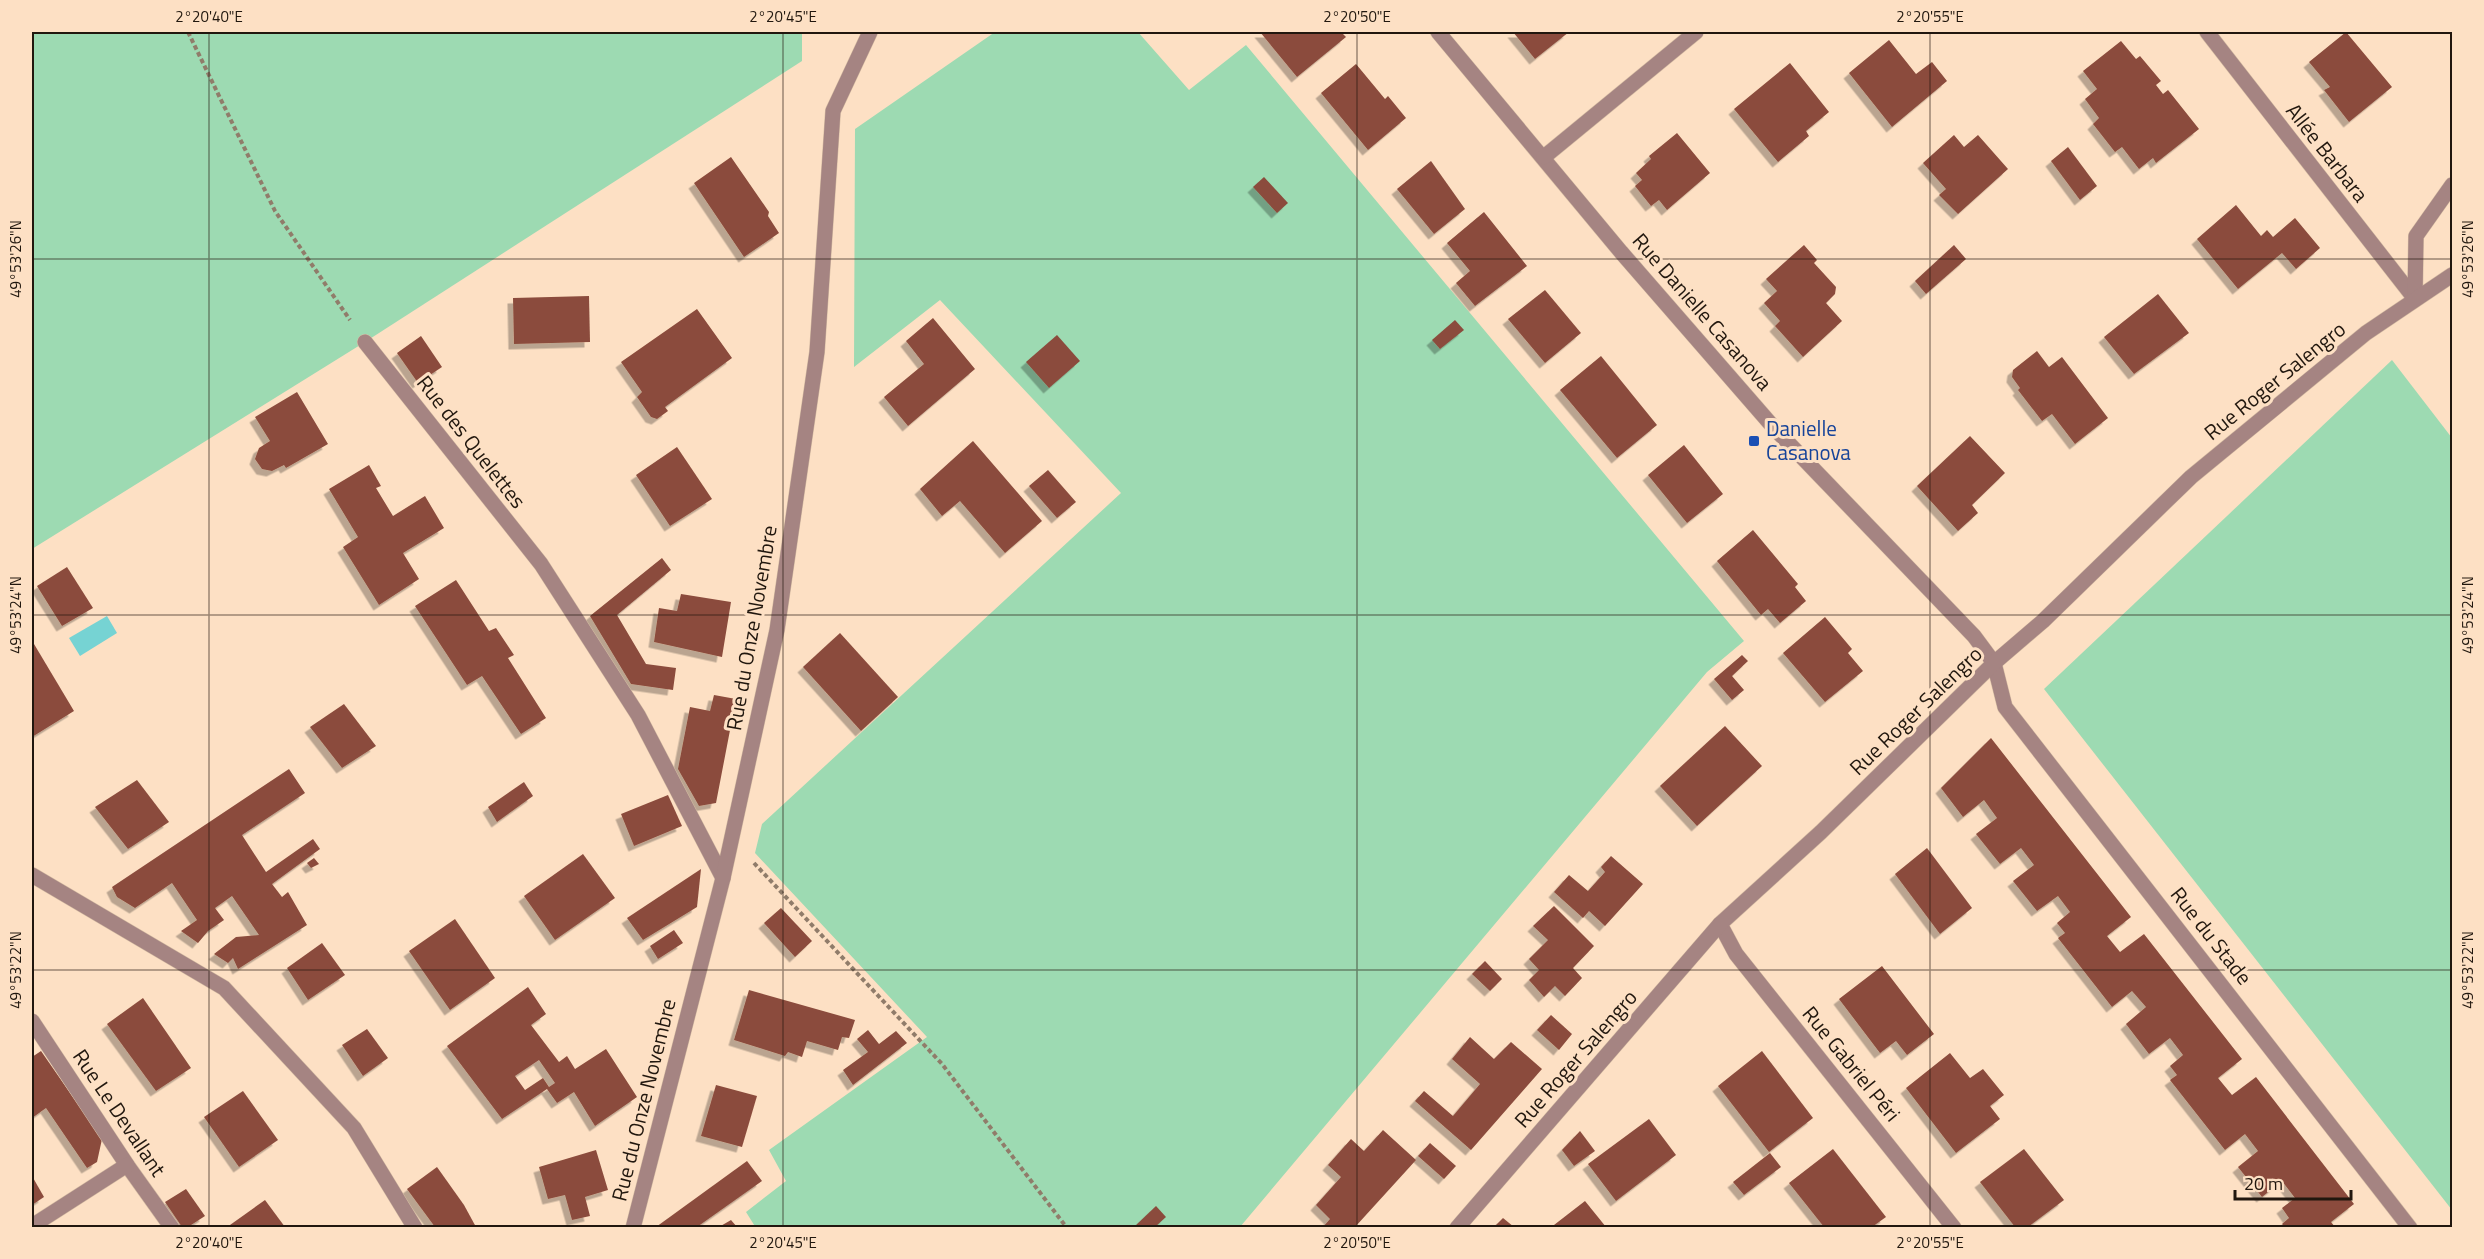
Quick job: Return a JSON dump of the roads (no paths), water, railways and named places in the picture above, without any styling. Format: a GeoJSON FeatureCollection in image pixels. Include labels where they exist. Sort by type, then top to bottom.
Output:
{"type":"FeatureCollection","features":[{"type":"Feature","properties":{"kind":"street","name":"Rue du Onze Novembre"},"geometry":{"type":"LineString","coordinates":[[633,1227],[723,878],[777,630],[817,352],[833,111],[870,32]]}},
{"type":"Feature","properties":{"kind":"street","name":"Rue Danielle Casanova"},"geometry":{"type":"LineString","coordinates":[[1438,32],[1621,252],[1775,429],[1974,636],[1994,663]]}},
{"type":"Feature","properties":{"kind":"street"},"geometry":{"type":"LineString","coordinates":[[1544,157],[1696,32]]}},
{"type":"Feature","properties":{"kind":"street","name":"Allée Barbara"},"geometry":{"type":"LineString","coordinates":[[2207,32],[2415,299]]}},
{"type":"Feature","properties":{"kind":"street"},"geometry":{"type":"LineString","coordinates":[[2415,299],[2416,236],[2452,185]]}},
{"type":"Feature","properties":{"kind":"street","name":"Rue Roger Salengro"},"geometry":{"type":"LineString","coordinates":[[1457,1227],[1720,924],[1829,824],[1994,663],[2043,621],[2191,477],[2366,333],[2452,275]]}},
{"type":"Feature","properties":{"kind":"street","name":"Rue des Quelettes"},"geometry":{"type":"LineString","coordinates":[[365,342],[541,564],[638,715],[723,878]]}},
{"type":"Feature","properties":{"kind":"street","name":"Rue du Stade"},"geometry":{"type":"LineString","coordinates":[[1994,663],[2005,708],[2410,1227]]}},
{"type":"Feature","properties":{"kind":"street"},"geometry":{"type":"LineString","coordinates":[[32,875],[224,988],[354,1128],[415,1227]]}},
{"type":"Feature","properties":{"kind":"street","name":"Rue Gabriel Péri"},"geometry":{"type":"LineString","coordinates":[[1720,924],[1736,954],[1954,1227]]}},
{"type":"Feature","properties":{"kind":"street","name":"Rue Le Devallant"},"geometry":{"type":"LineString","coordinates":[[32,1021],[127,1165],[172,1227]]}},
{"type":"Feature","properties":{"kind":"street"},"geometry":{"type":"LineString","coordinates":[[32,1226],[127,1165]]}},
{"type":"Feature","properties":{"kind":"water"},"geometry":{"type":"Polygon","coordinates":[[[107,616],[117,633],[80,656],[69,638],[107,616]]]}},
{"type":"Feature","properties":{"kind":"place","name":"Danielle Casanova"},"geometry":{"type":"Point","coordinates":[1754,441]}}]}
